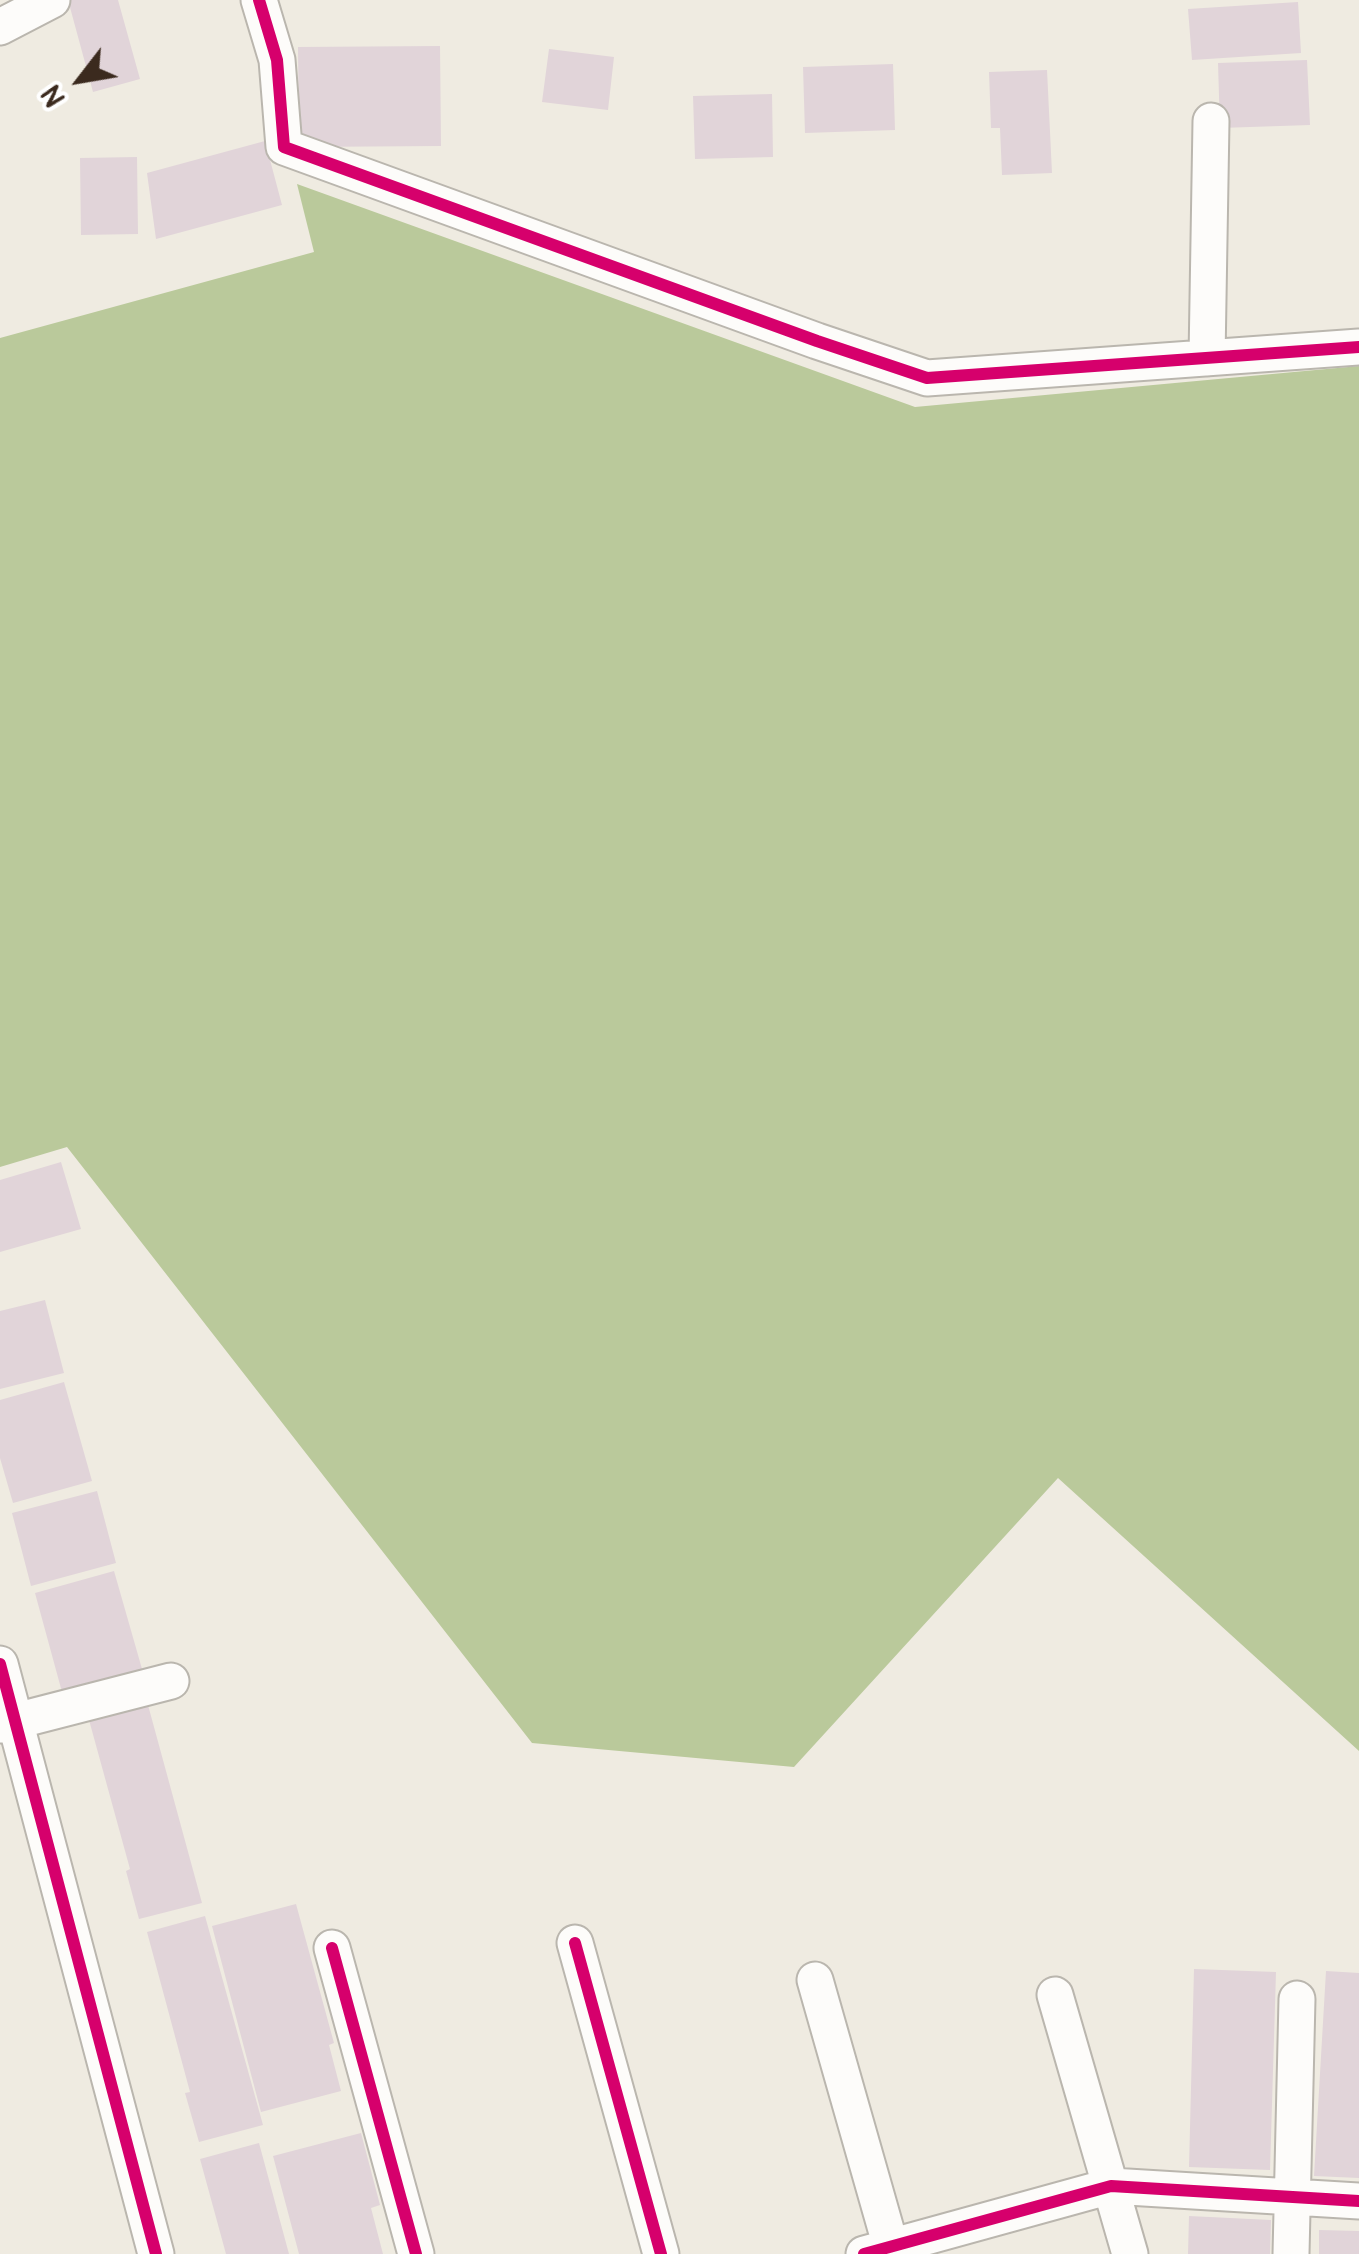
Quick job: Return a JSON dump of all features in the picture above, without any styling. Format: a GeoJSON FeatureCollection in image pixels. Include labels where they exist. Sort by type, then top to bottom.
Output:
{"type":"FeatureCollection","features":[{"type":"Feature","properties":{"kind":"street"},"geometry":{"type":"LineString","coordinates":[[0,27],[52,0]]}},
{"type":"Feature","properties":{"kind":"street"},"geometry":{"type":"LineString","coordinates":[[259,0],[278,60],[284,147],[817,342],[927,378],[1359,346]]}},
{"type":"Feature","properties":{"kind":"street"},"geometry":{"type":"LineString","coordinates":[[1207,358],[1211,121]]}},
{"type":"Feature","properties":{"kind":"street"},"geometry":{"type":"LineString","coordinates":[[0,1664],[8,1722],[156,2254]]}},
{"type":"Feature","properties":{"kind":"street"},"geometry":{"type":"LineString","coordinates":[[8,1722],[171,1681]]}},
{"type":"Feature","properties":{"kind":"street"},"geometry":{"type":"LineString","coordinates":[[575,1942],[661,2254]]}},
{"type":"Feature","properties":{"kind":"street"},"geometry":{"type":"LineString","coordinates":[[332,1948],[416,2254]]}},
{"type":"Feature","properties":{"kind":"street"},"geometry":{"type":"LineString","coordinates":[[815,1980],[883,2252],[1111,2186],[1359,2201]]}},
{"type":"Feature","properties":{"kind":"street"},"geometry":{"type":"LineString","coordinates":[[1056,1994],[1130,2254]]}},
{"type":"Feature","properties":{"kind":"street"},"geometry":{"type":"LineString","coordinates":[[1292,2254],[1297,1999]]}},
{"type":"Feature","properties":{"kind":"green space"},"geometry":{"type":"Polygon","coordinates":[[[297,184],[915,407],[1359,366],[1359,1751],[1058,1478],[794,1767],[532,1743],[67,1147],[0,1167],[0,338],[314,252],[297,184]]]}},
{"type":"Feature","properties":{"kind":"building"},"geometry":{"type":"Polygon","coordinates":[[[68,0],[118,0],[140,79],[93,92],[68,0]]]}},
{"type":"Feature","properties":{"kind":"building"},"geometry":{"type":"Polygon","coordinates":[[[1298,2],[1301,53],[1192,60],[1188,9],[1298,2]]]}},
{"type":"Feature","properties":{"kind":"building"},"geometry":{"type":"Polygon","coordinates":[[[440,46],[441,146],[299,147],[298,47],[440,46]]]}},
{"type":"Feature","properties":{"kind":"building"},"geometry":{"type":"Polygon","coordinates":[[[549,49],[614,57],[608,110],[542,102],[549,49]]]}},
{"type":"Feature","properties":{"kind":"building"},"geometry":{"type":"Polygon","coordinates":[[[1307,60],[1310,125],[1220,128],[1218,63],[1307,60]]]}},
{"type":"Feature","properties":{"kind":"building"},"geometry":{"type":"Polygon","coordinates":[[[893,64],[895,130],[805,133],[803,67],[893,64]]]}},
{"type":"Feature","properties":{"kind":"building"},"geometry":{"type":"Polygon","coordinates":[[[1047,70],[1052,173],[1002,175],[1000,128],[991,128],[989,72],[1047,70]]]}},
{"type":"Feature","properties":{"kind":"building"},"geometry":{"type":"Polygon","coordinates":[[[772,94],[773,157],[695,159],[693,96],[772,94]]]}},
{"type":"Feature","properties":{"kind":"building"},"geometry":{"type":"Polygon","coordinates":[[[265,141],[282,205],[156,239],[147,173],[265,141]]]}},
{"type":"Feature","properties":{"kind":"building"},"geometry":{"type":"Polygon","coordinates":[[[137,157],[138,234],[81,235],[80,158],[137,157]]]}},
{"type":"Feature","properties":{"kind":"building"},"geometry":{"type":"Polygon","coordinates":[[[61,1162],[81,1229],[0,1252],[0,1180],[61,1162]]]}},
{"type":"Feature","properties":{"kind":"building"},"geometry":{"type":"Polygon","coordinates":[[[45,1300],[64,1373],[0,1389],[0,1311],[45,1300]]]}},
{"type":"Feature","properties":{"kind":"building"},"geometry":{"type":"Polygon","coordinates":[[[64,1382],[92,1481],[13,1503],[0,1458],[0,1400],[64,1382]]]}},
{"type":"Feature","properties":{"kind":"building"},"geometry":{"type":"Polygon","coordinates":[[[97,1491],[116,1563],[31,1586],[12,1513],[97,1491]]]}},
{"type":"Feature","properties":{"kind":"building"},"geometry":{"type":"Polygon","coordinates":[[[114,1571],[142,1669],[62,1692],[35,1593],[114,1571]]]}},
{"type":"Feature","properties":{"kind":"building"},"geometry":{"type":"Polygon","coordinates":[[[145,1694],[202,1903],[139,1919],[126,1871],[130,1869],[86,1709],[145,1694]]]}},
{"type":"Feature","properties":{"kind":"building"},"geometry":{"type":"Polygon","coordinates":[[[296,1904],[334,2043],[329,2045],[341,2091],[261,2112],[212,1926],[296,1904]]]}},
{"type":"Feature","properties":{"kind":"building"},"geometry":{"type":"Polygon","coordinates":[[[205,1916],[263,2125],[199,2142],[185,2093],[190,2092],[147,1932],[205,1916]]]}},
{"type":"Feature","properties":{"kind":"building"},"geometry":{"type":"Polygon","coordinates":[[[1194,1969],[1276,1972],[1270,2170],[1189,2167],[1194,1969]]]}},
{"type":"Feature","properties":{"kind":"building"},"geometry":{"type":"Polygon","coordinates":[[[1326,1971],[1359,1973],[1359,2178],[1314,2176],[1326,1971]]]}},
{"type":"Feature","properties":{"kind":"building"},"geometry":{"type":"Polygon","coordinates":[[[361,2133],[380,2205],[371,2208],[383,2254],[299,2254],[273,2156],[361,2133]]]}},
{"type":"Feature","properties":{"kind":"building"},"geometry":{"type":"Polygon","coordinates":[[[259,2143],[289,2254],[226,2254],[200,2159],[259,2143]]]}},
{"type":"Feature","properties":{"kind":"building"},"geometry":{"type":"Polygon","coordinates":[[[1189,2216],[1271,2220],[1270,2254],[1188,2254],[1189,2216]]]}},
{"type":"Feature","properties":{"kind":"building"},"geometry":{"type":"Polygon","coordinates":[[[1319,2230],[1359,2231],[1359,2254],[1319,2254],[1319,2230]]]}},
{"type":"Feature","properties":{"kind":"cycle path"},"geometry":{"type":"LineString","coordinates":[[259,0],[277,60],[284,147],[927,378],[1359,347]]}},
{"type":"Feature","properties":{"kind":"cycle path"},"geometry":{"type":"LineString","coordinates":[[0,1664],[156,2254]]}},
{"type":"Feature","properties":{"kind":"cycle path"},"geometry":{"type":"LineString","coordinates":[[575,1943],[661,2254]]}},
{"type":"Feature","properties":{"kind":"cycle path"},"geometry":{"type":"LineString","coordinates":[[332,1948],[416,2254]]}},
{"type":"Feature","properties":{"kind":"cycle path"},"geometry":{"type":"LineString","coordinates":[[864,2254],[1111,2186],[1359,2201]]}}]}
